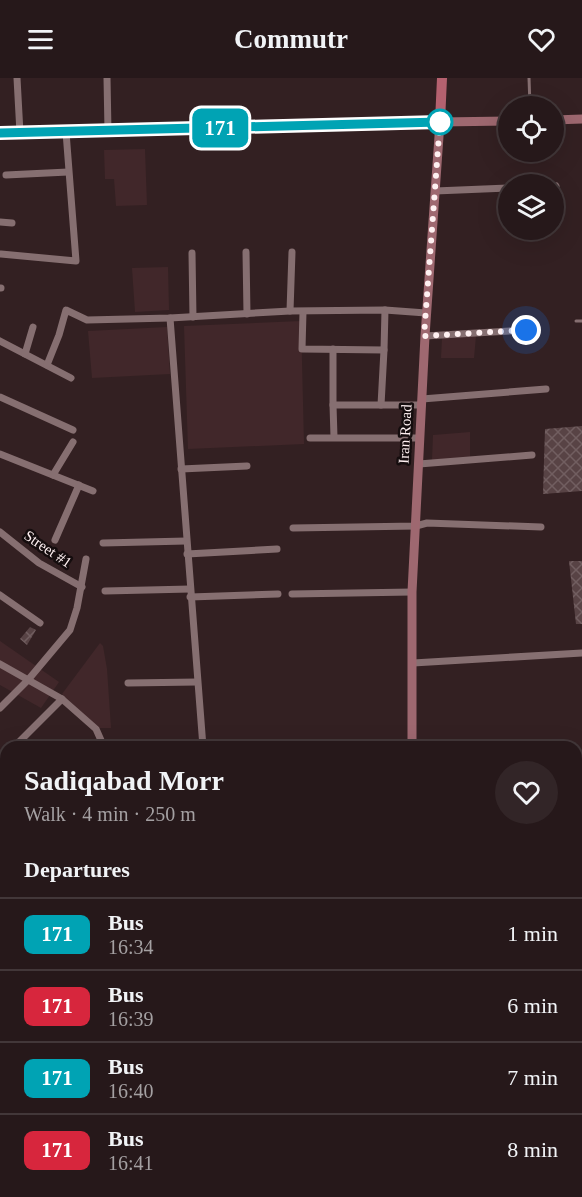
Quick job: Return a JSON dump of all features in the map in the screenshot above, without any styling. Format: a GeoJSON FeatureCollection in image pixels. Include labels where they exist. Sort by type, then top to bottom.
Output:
{"type":"FeatureCollection","features":[{"type":"Feature","properties":{"kind":"main road"},"geometry":{"type":"LineString","coordinates":[[440,122],[442,78]]}},
{"type":"Feature","properties":{"kind":"main road"},"geometry":{"type":"LineString","coordinates":[[564,120],[582,119]]}},
{"type":"Feature","properties":{"kind":"main road"},"geometry":{"type":"LineString","coordinates":[[0,133],[498,121]]}},
{"type":"Feature","properties":{"kind":"main road","name":"Iran Road"},"geometry":{"type":"LineString","coordinates":[[412,741],[412,592],[424,336],[440,122]]}},
{"type":"Feature","properties":{"kind":"street"},"geometry":{"type":"LineString","coordinates":[[17,78],[20,133]]}},
{"type":"Feature","properties":{"kind":"street"},"geometry":{"type":"LineString","coordinates":[[107,78],[108,131]]}},
{"type":"Feature","properties":{"kind":"street"},"geometry":{"type":"LineString","coordinates":[[1,254],[76,261],[66,132]]}},
{"type":"Feature","properties":{"kind":"street"},"geometry":{"type":"LineString","coordinates":[[6,175],[68,172]]}},
{"type":"Feature","properties":{"kind":"street"},"geometry":{"type":"LineString","coordinates":[[435,191],[498,188]]}},
{"type":"Feature","properties":{"kind":"street"},"geometry":{"type":"LineString","coordinates":[[0,222],[12,223]]}},
{"type":"Feature","properties":{"kind":"street"},"geometry":{"type":"LineString","coordinates":[[246,252],[247,314]]}},
{"type":"Feature","properties":{"kind":"street"},"geometry":{"type":"LineString","coordinates":[[290,311],[292,252]]}},
{"type":"Feature","properties":{"kind":"street"},"geometry":{"type":"LineString","coordinates":[[192,254],[193,317]]}},
{"type":"Feature","properties":{"kind":"street"},"geometry":{"type":"LineString","coordinates":[[47,365],[66,309],[87,320],[290,311],[385,310],[426,313]]}},
{"type":"Feature","properties":{"kind":"street"},"geometry":{"type":"LineString","coordinates":[[381,405],[385,310]]}},
{"type":"Feature","properties":{"kind":"street"},"geometry":{"type":"LineString","coordinates":[[303,312],[302,349],[384,350]]}},
{"type":"Feature","properties":{"kind":"street"},"geometry":{"type":"LineString","coordinates":[[170,318],[202,741]]}},
{"type":"Feature","properties":{"kind":"street"},"geometry":{"type":"LineString","coordinates":[[25,354],[33,327]]}},
{"type":"Feature","properties":{"kind":"street"},"geometry":{"type":"LineString","coordinates":[[424,336],[526,330]]}},
{"type":"Feature","properties":{"kind":"street"},"geometry":{"type":"LineString","coordinates":[[0,341],[71,378]]}},
{"type":"Feature","properties":{"kind":"street"},"geometry":{"type":"LineString","coordinates":[[333,349],[334,437]]}},
{"type":"Feature","properties":{"kind":"street"},"geometry":{"type":"LineString","coordinates":[[333,405],[422,402],[546,388]]}},
{"type":"Feature","properties":{"kind":"street"},"geometry":{"type":"LineString","coordinates":[[0,397],[73,430]]}},
{"type":"Feature","properties":{"kind":"street"},"geometry":{"type":"LineString","coordinates":[[309,438],[420,438]]}},
{"type":"Feature","properties":{"kind":"street"},"geometry":{"type":"LineString","coordinates":[[54,475],[73,442]]}},
{"type":"Feature","properties":{"kind":"street"},"geometry":{"type":"LineString","coordinates":[[0,454],[93,491]]}},
{"type":"Feature","properties":{"kind":"street"},"geometry":{"type":"LineString","coordinates":[[418,464],[532,455]]}},
{"type":"Feature","properties":{"kind":"street"},"geometry":{"type":"LineString","coordinates":[[181,469],[247,466]]}},
{"type":"Feature","properties":{"kind":"street"},"geometry":{"type":"LineString","coordinates":[[55,540],[79,485]]}},
{"type":"Feature","properties":{"kind":"street"},"geometry":{"type":"LineString","coordinates":[[293,528],[416,526],[427,523],[541,528]]}},
{"type":"Feature","properties":{"kind":"street","name":"Street #1"},"geometry":{"type":"LineString","coordinates":[[0,532],[39,563],[82,587]]}},
{"type":"Feature","properties":{"kind":"street"},"geometry":{"type":"LineString","coordinates":[[103,543],[186,541]]}},
{"type":"Feature","properties":{"kind":"street"},"geometry":{"type":"LineString","coordinates":[[187,554],[277,549]]}},
{"type":"Feature","properties":{"kind":"street"},"geometry":{"type":"LineString","coordinates":[[0,708],[28,680],[70,630],[82,587],[86,559]]}},
{"type":"Feature","properties":{"kind":"street"},"geometry":{"type":"LineString","coordinates":[[105,591],[278,594]]}},
{"type":"Feature","properties":{"kind":"street"},"geometry":{"type":"LineString","coordinates":[[292,594],[412,592]]}},
{"type":"Feature","properties":{"kind":"street"},"geometry":{"type":"LineString","coordinates":[[0,595],[40,623]]}},
{"type":"Feature","properties":{"kind":"street"},"geometry":{"type":"LineString","coordinates":[[413,663],[582,653]]}},
{"type":"Feature","properties":{"kind":"street"},"geometry":{"type":"LineString","coordinates":[[0,664],[62,699],[96,729],[101,741]]}},
{"type":"Feature","properties":{"kind":"street"},"geometry":{"type":"LineString","coordinates":[[128,683],[197,682]]}},
{"type":"Feature","properties":{"kind":"street"},"geometry":{"type":"LineString","coordinates":[[20,741],[62,699]]}},
{"type":"Feature","properties":{"kind":"lane"},"geometry":{"type":"LineString","coordinates":[[530,78],[530,96]]}},
{"type":"Feature","properties":{"kind":"lane"},"geometry":{"type":"LineString","coordinates":[[576,321],[582,321]]}},
{"type":"Feature","properties":{"kind":"shaded area"},"geometry":{"type":"Polygon","coordinates":[[[145,149],[147,205],[116,206],[114,179],[105,179],[104,150],[145,149]]]}},
{"type":"Feature","properties":{"kind":"shaded area"},"geometry":{"type":"Polygon","coordinates":[[[168,267],[169,310],[135,312],[132,268],[168,267]]]}},
{"type":"Feature","properties":{"kind":"shaded area"},"geometry":{"type":"Polygon","coordinates":[[[301,321],[304,444],[188,449],[184,326],[301,321]]]}},
{"type":"Feature","properties":{"kind":"shaded area"},"geometry":{"type":"Polygon","coordinates":[[[167,327],[170,374],[92,378],[88,331],[167,327]]]}},
{"type":"Feature","properties":{"kind":"shaded area"},"geometry":{"type":"Polygon","coordinates":[[[476,336],[474,358],[441,358],[442,338],[476,336]]]}},
{"type":"Feature","properties":{"kind":"shaded area"},"geometry":{"type":"Polygon","coordinates":[[[470,432],[470,458],[432,460],[433,435],[470,432]]]}},
{"type":"Feature","properties":{"kind":"shaded area"},"geometry":{"type":"Polygon","coordinates":[[[0,641],[59,682],[41,708],[0,685],[0,641]]]}},
{"type":"Feature","properties":{"kind":"shaded area"},"geometry":{"type":"Polygon","coordinates":[[[100,643],[103,646],[107,669],[111,728],[98,728],[62,694],[100,643]]]}},
{"type":"Feature","properties":{"kind":"building"},"geometry":{"type":"Polygon","coordinates":[[[582,426],[582,491],[543,494],[545,429],[582,426]]]}},
{"type":"Feature","properties":{"kind":"building"},"geometry":{"type":"Polygon","coordinates":[[[569,561],[582,561],[582,624],[576,624],[569,561]]]}},
{"type":"Feature","properties":{"kind":"building"},"geometry":{"type":"Polygon","coordinates":[[[30,627],[36,630],[27,645],[20,639],[30,627]]]}},
{"type":"Feature","properties":{"kind":"bus line","name":"171"},"geometry":{"type":"LineString","coordinates":[[0,133],[440,122]]}},
{"type":"Feature","properties":{"kind":"route"},"geometry":{"type":"LineString","coordinates":[[440,122],[424,336],[526,330]]}}]}
